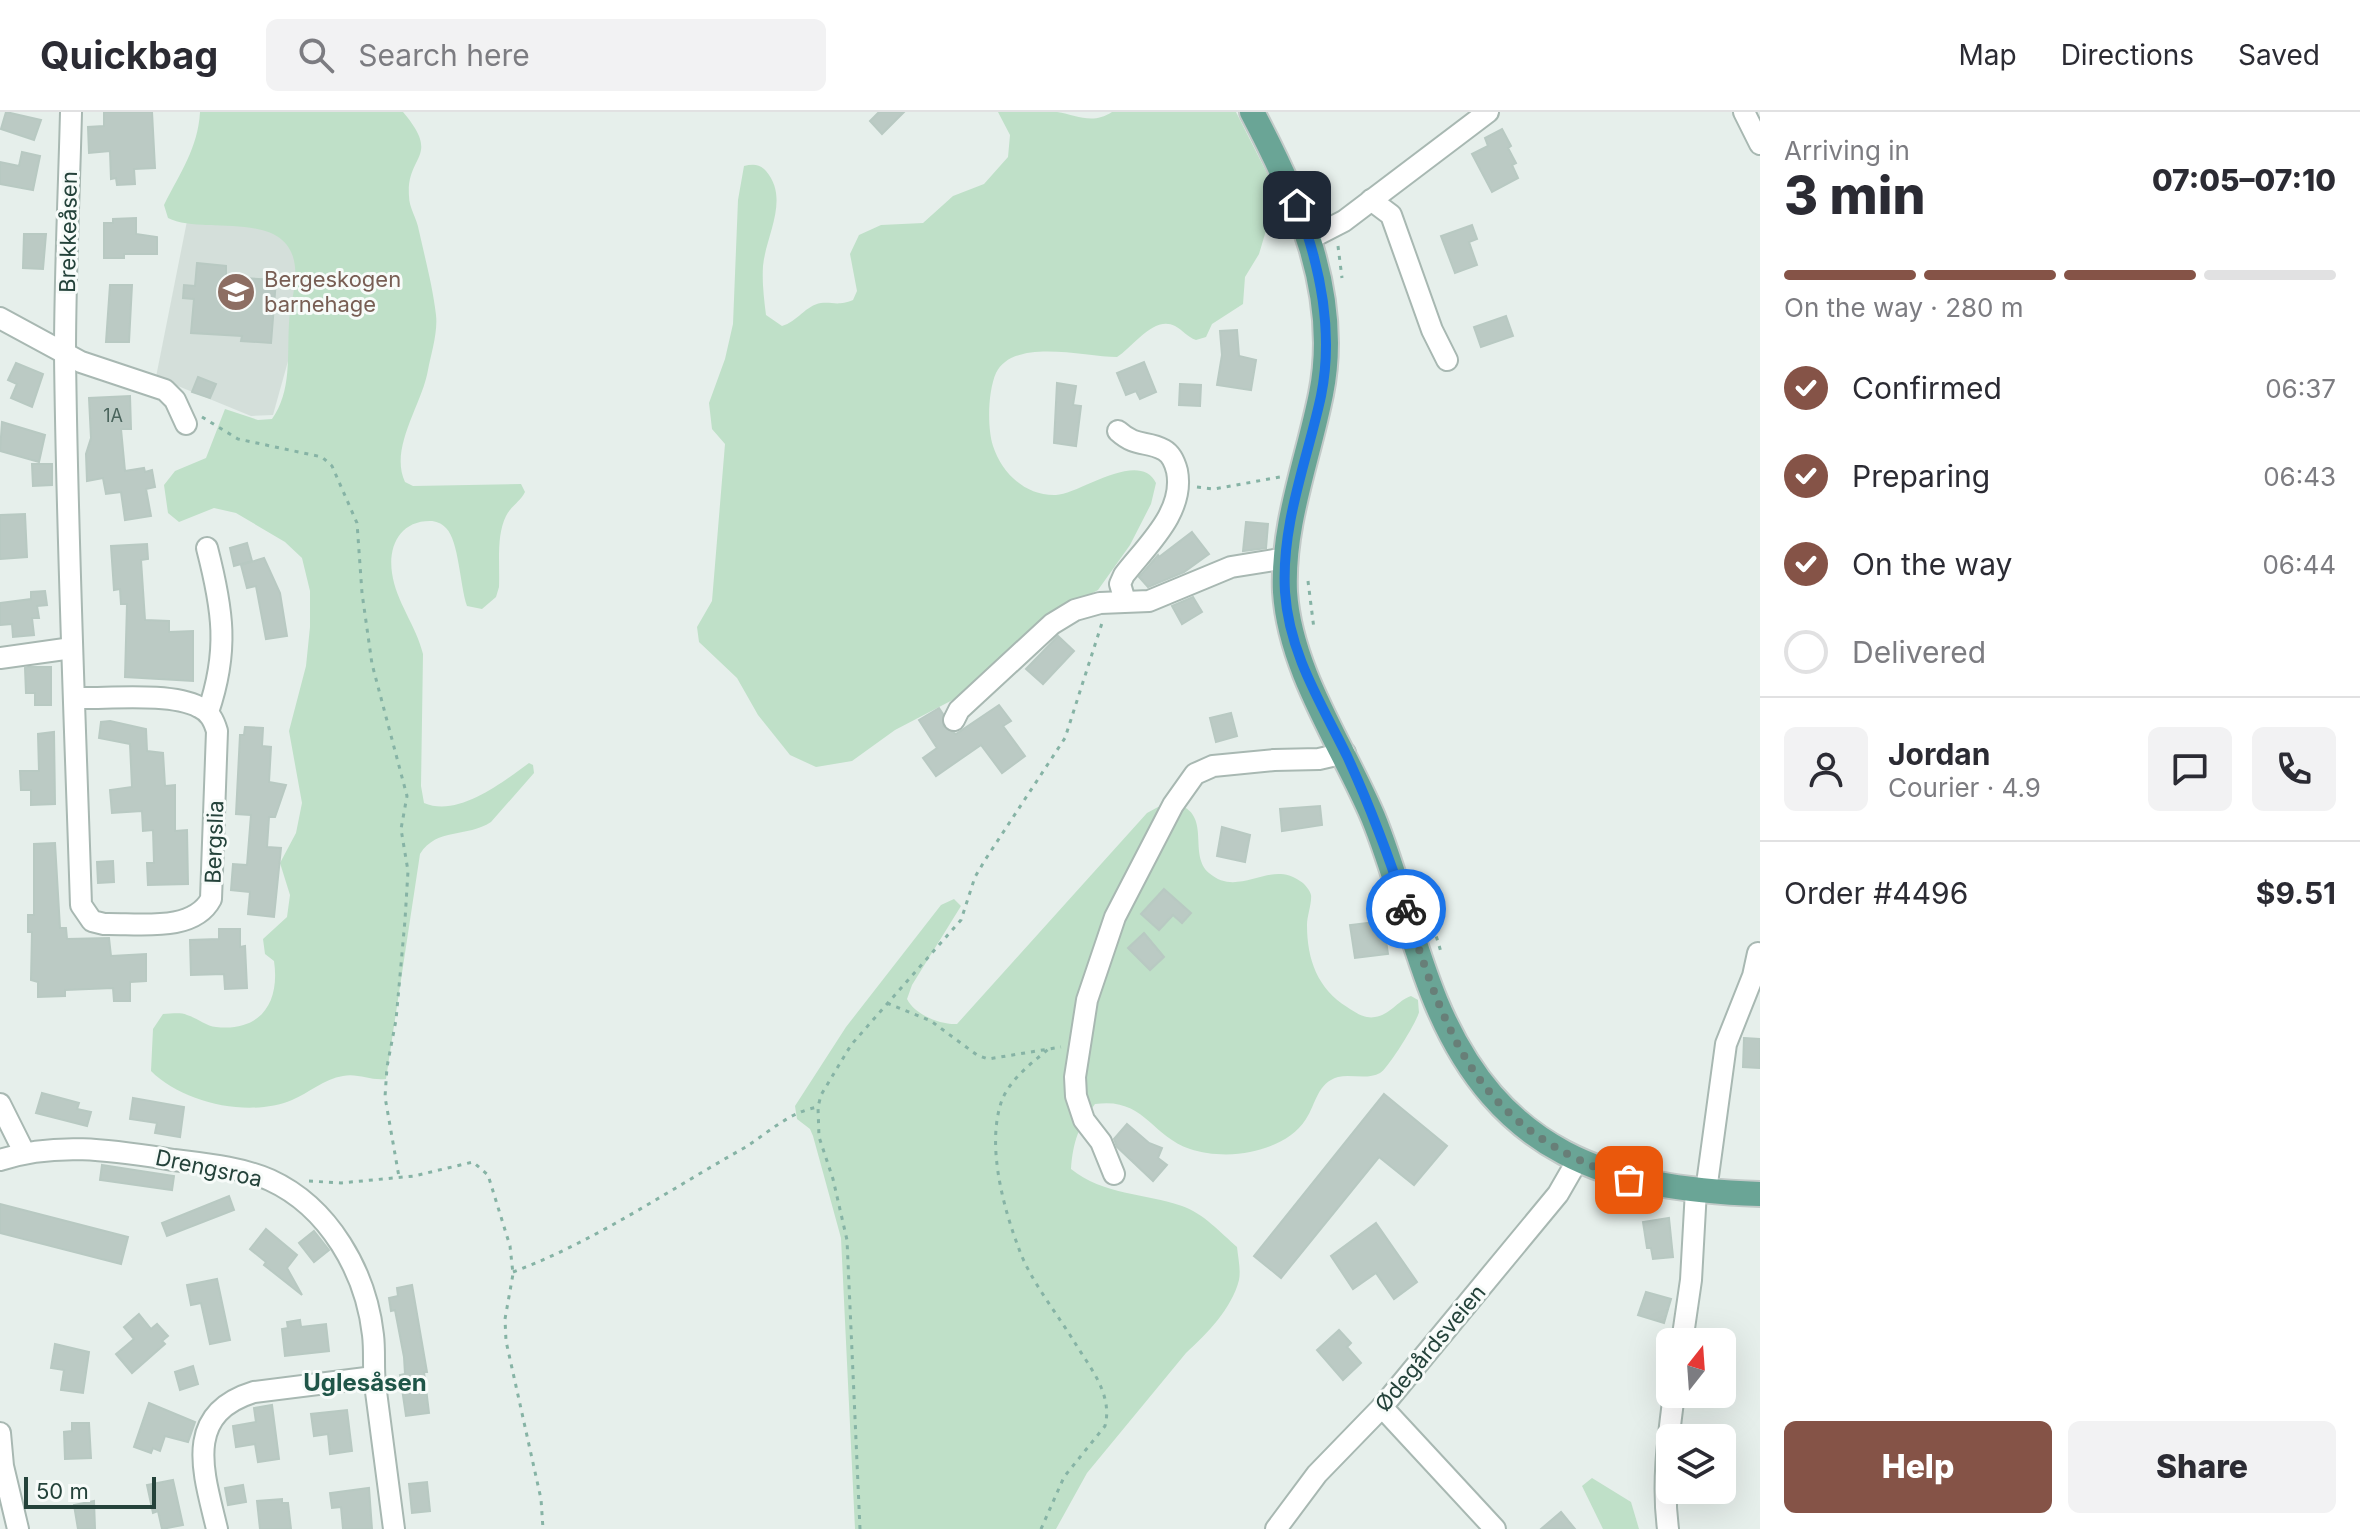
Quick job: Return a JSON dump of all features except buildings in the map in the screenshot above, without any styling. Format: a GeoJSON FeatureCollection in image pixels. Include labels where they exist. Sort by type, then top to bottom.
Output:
{"type":"FeatureCollection","features":[{"type":"Feature","properties":{"kind":"main road"},"geometry":{"type":"LineString","coordinates":[[1252,112],[1297,205],[1309,239],[1322,295],[1325,363],[1321,395],[1299,476],[1286,558],[1286,600],[1299,657],[1345,753],[1393,870],[1436,1001],[1463,1056],[1505,1111],[1577,1161],[1629,1180],[1760,1194]]}},
{"type":"Feature","properties":{"kind":"street","name":"Brekkeåsen"},"geometry":{"type":"LineString","coordinates":[[65,351],[71,112]]}},
{"type":"Feature","properties":{"kind":"street"},"geometry":{"type":"LineString","coordinates":[[1309,239],[1371,200],[1488,112]]}},
{"type":"Feature","properties":{"kind":"street"},"geometry":{"type":"LineString","coordinates":[[1744,112],[1760,144]]}},
{"type":"Feature","properties":{"kind":"street"},"geometry":{"type":"LineString","coordinates":[[1371,200],[1391,215],[1432,330],[1447,360]]}},
{"type":"Feature","properties":{"kind":"street"},"geometry":{"type":"LineString","coordinates":[[0,318],[102,371],[165,390],[175,400],[186,424]]}},
{"type":"Feature","properties":{"kind":"street","name":"Bergslia"},"geometry":{"type":"LineString","coordinates":[[65,351],[81,905],[92,921],[104,924],[183,922],[197,917],[211,899],[217,731],[208,712]]}},
{"type":"Feature","properties":{"kind":"street"},"geometry":{"type":"LineString","coordinates":[[1118,431],[1130,441],[1163,449],[1170,455],[1179,485],[1171,513],[1124,575],[1120,584],[1120,602]]}},
{"type":"Feature","properties":{"kind":"street"},"geometry":{"type":"LineString","coordinates":[[74,698],[172,700],[199,706],[208,712],[218,675],[223,620],[207,548]]}},
{"type":"Feature","properties":{"kind":"street"},"geometry":{"type":"LineString","coordinates":[[954,720],[959,710],[1052,624],[1075,610],[1162,597],[1231,567],[1286,558]]}},
{"type":"Feature","properties":{"kind":"street"},"geometry":{"type":"LineString","coordinates":[[0,658],[72,648]]}},
{"type":"Feature","properties":{"kind":"street"},"geometry":{"type":"LineString","coordinates":[[1114,1174],[1101,1142],[1084,1120],[1076,1096],[1075,1077],[1087,1000],[1115,917],[1173,805],[1195,774],[1231,763],[1319,759],[1345,753]]}},
{"type":"Feature","properties":{"kind":"street"},"geometry":{"type":"LineString","coordinates":[[1684,1328],[1701,1190],[1726,1044],[1753,976],[1758,953]]}},
{"type":"Feature","properties":{"kind":"street"},"geometry":{"type":"LineString","coordinates":[[0,1104],[24,1152]]}},
{"type":"Feature","properties":{"kind":"street","name":"Drengsroa"},"geometry":{"type":"LineString","coordinates":[[0,1160],[24,1152],[61,1148],[105,1149],[225,1167],[269,1179],[289,1190],[330,1228],[356,1271],[366,1298],[394,1529]]}},
{"type":"Feature","properties":{"kind":"street","name":"Ødegårdsveien"},"geometry":{"type":"LineString","coordinates":[[1276,1529],[1317,1474],[1382,1407],[1558,1194],[1577,1161]]}},
{"type":"Feature","properties":{"kind":"street"},"geometry":{"type":"LineString","coordinates":[[217,1529],[203,1470],[203,1446],[210,1422],[221,1407],[234,1398],[254,1392],[374,1377]]}},
{"type":"Feature","properties":{"kind":"street"},"geometry":{"type":"LineString","coordinates":[[1382,1407],[1495,1529]]}},
{"type":"Feature","properties":{"kind":"street"},"geometry":{"type":"LineString","coordinates":[[1668,1529],[1664,1495],[1665,1458],[1672,1408]]}},
{"type":"Feature","properties":{"kind":"street"},"geometry":{"type":"LineString","coordinates":[[0,1433],[3,1466],[18,1529]]}},
{"type":"Feature","properties":{"kind":"street"},"geometry":{"type":"LineString","coordinates":[[1292,1510],[1302,1529]]}},
{"type":"Feature","properties":{"kind":"path"},"geometry":{"type":"LineString","coordinates":[[1332,227],[1337,240],[1342,281]]}},
{"type":"Feature","properties":{"kind":"path"},"geometry":{"type":"LineString","coordinates":[[175,400],[238,439],[322,457],[332,466],[357,523],[362,593],[372,664],[407,796],[401,829],[408,871],[405,920],[385,1097],[399,1177]]}},
{"type":"Feature","properties":{"kind":"path"},"geometry":{"type":"LineString","coordinates":[[1179,485],[1214,489],[1299,476]]}},
{"type":"Feature","properties":{"kind":"path"},"geometry":{"type":"LineString","coordinates":[[1308,575],[1314,633]]}},
{"type":"Feature","properties":{"kind":"path"},"geometry":{"type":"LineString","coordinates":[[860,1529],[847,1240],[833,1179],[819,1137],[818,1107],[821,1095],[851,1045],[961,920],[975,877],[1059,749],[1073,719],[1096,638],[1120,602]]}},
{"type":"Feature","properties":{"kind":"path"},"geometry":{"type":"LineString","coordinates":[[1417,875],[1444,961]]}},
{"type":"Feature","properties":{"kind":"path"},"geometry":{"type":"LineString","coordinates":[[887,1003],[931,1021],[977,1055],[988,1059],[1051,1047],[1081,1046]]}},
{"type":"Feature","properties":{"kind":"path"},"geometry":{"type":"LineString","coordinates":[[1041,1529],[1064,1477],[1105,1426],[1107,1417],[1101,1386],[1020,1251],[994,1151],[1003,1098],[1017,1076],[1051,1047]]}},
{"type":"Feature","properties":{"kind":"path"},"geometry":{"type":"LineString","coordinates":[[513,1272],[581,1240],[803,1110],[818,1107]]}},
{"type":"Feature","properties":{"kind":"path"},"geometry":{"type":"LineString","coordinates":[[306,1180],[341,1183],[439,1173],[473,1162],[488,1175],[510,1246],[513,1272],[505,1319],[506,1341],[541,1499],[543,1529]]}},
{"type":"Feature","properties":{"kind":"shaded area"},"geometry":{"type":"Polygon","coordinates":[[[189,211],[324,232],[273,415],[251,416],[156,377],[189,211]]]}},
{"type":"Feature","properties":{"kind":"green space"},"geometry":{"type":"Polygon","coordinates":[[[200,112],[403,112],[420,139],[420,156],[409,182],[409,200],[429,273],[436,322],[425,383],[408,426],[401,455],[405,482],[413,486],[521,484],[525,492],[503,524],[499,587],[496,597],[482,609],[467,606],[454,543],[446,528],[440,524],[420,522],[404,530],[394,545],[391,563],[394,584],[423,654],[421,786],[424,803],[451,806],[465,802],[480,796],[529,763],[533,765],[534,773],[491,822],[435,840],[420,854],[386,1079],[343,1076],[292,1100],[256,1108],[198,1099],[180,1092],[151,1071],[153,1029],[163,1014],[184,1014],[212,1026],[232,1027],[256,1019],[270,1001],[274,989],[274,961],[265,954],[263,939],[287,917],[290,895],[280,863],[296,833],[302,803],[289,731],[306,666],[310,627],[310,591],[302,558],[285,542],[236,513],[214,508],[179,522],[168,513],[164,485],[175,471],[206,458],[225,409],[258,420],[272,419],[286,385],[295,281],[295,267],[289,248],[278,237],[261,230],[183,223],[168,218],[164,205],[192,149],[200,112]]]}},
{"type":"Feature","properties":{"kind":"green space"},"geometry":{"type":"Polygon","coordinates":[[[998,112],[1057,112],[1091,119],[1112,112],[1236,112],[1274,187],[1275,200],[1259,254],[1245,277],[1243,304],[1212,324],[1206,337],[1196,340],[1175,326],[1159,325],[1117,357],[1034,352],[1005,362],[996,373],[990,399],[991,438],[1002,465],[1016,481],[1034,492],[1056,495],[1109,476],[1137,470],[1148,474],[1156,483],[1151,504],[1130,545],[1098,590],[1060,611],[964,694],[895,730],[852,761],[816,767],[790,755],[758,715],[737,678],[699,642],[697,627],[712,601],[725,444],[712,429],[709,403],[725,359],[733,324],[738,200],[744,166],[756,165],[764,169],[776,193],[775,217],[763,266],[763,285],[766,315],[782,326],[816,304],[853,300],[857,291],[850,254],[859,235],[881,225],[923,223],[953,196],[984,184],[1008,157],[1010,135],[998,112]]]}},
{"type":"Feature","properties":{"kind":"green space"},"geometry":{"type":"Polygon","coordinates":[[[1180,805],[1195,818],[1200,856],[1209,873],[1220,880],[1232,882],[1288,875],[1307,887],[1311,895],[1307,925],[1312,962],[1322,982],[1337,1000],[1357,1013],[1371,1017],[1385,1014],[1411,996],[1418,1000],[1417,1017],[1384,1070],[1370,1076],[1343,1076],[1331,1080],[1321,1089],[1306,1119],[1295,1132],[1274,1145],[1258,1150],[1228,1154],[1197,1151],[1176,1143],[1136,1111],[1112,1103],[1095,1104],[1078,1134],[1071,1169],[1083,1178],[1110,1189],[1182,1206],[1211,1224],[1237,1247],[1240,1276],[1231,1301],[1087,1473],[1056,1529],[855,1529],[841,1238],[813,1136],[810,1129],[797,1119],[795,1106],[846,1027],[941,905],[954,899],[961,906],[912,985],[907,999],[928,1018],[957,1024],[1147,813],[1158,807],[1180,805]]]}},
{"type":"Feature","properties":{"kind":"green space"},"geometry":{"type":"Polygon","coordinates":[[[1592,1478],[1631,1502],[1639,1529],[1603,1529],[1582,1486],[1592,1478]]]}},
{"type":"Feature","properties":{"kind":"way so far"},"geometry":{"type":"LineString","coordinates":[[1406,909],[1436,1001],[1449,1031],[1480,1081],[1505,1111],[1553,1147],[1577,1161],[1629,1180]]}},
{"type":"Feature","properties":{"kind":"place","name":"Bergeskogen barnehage"},"geometry":{"type":"Point","coordinates":[236,292]}},
{"type":"Feature","properties":{"kind":"district","name":"Uglesåsen"},"geometry":{"type":"Point","coordinates":[365,1382]}},
{"type":"Feature","properties":{"kind":"route"},"geometry":{"type":"LineString","coordinates":[[1297,205],[1317,266],[1325,351],[1321,395],[1299,476],[1289,533],[1286,600],[1299,657],[1360,785],[1406,909]]}}]}
